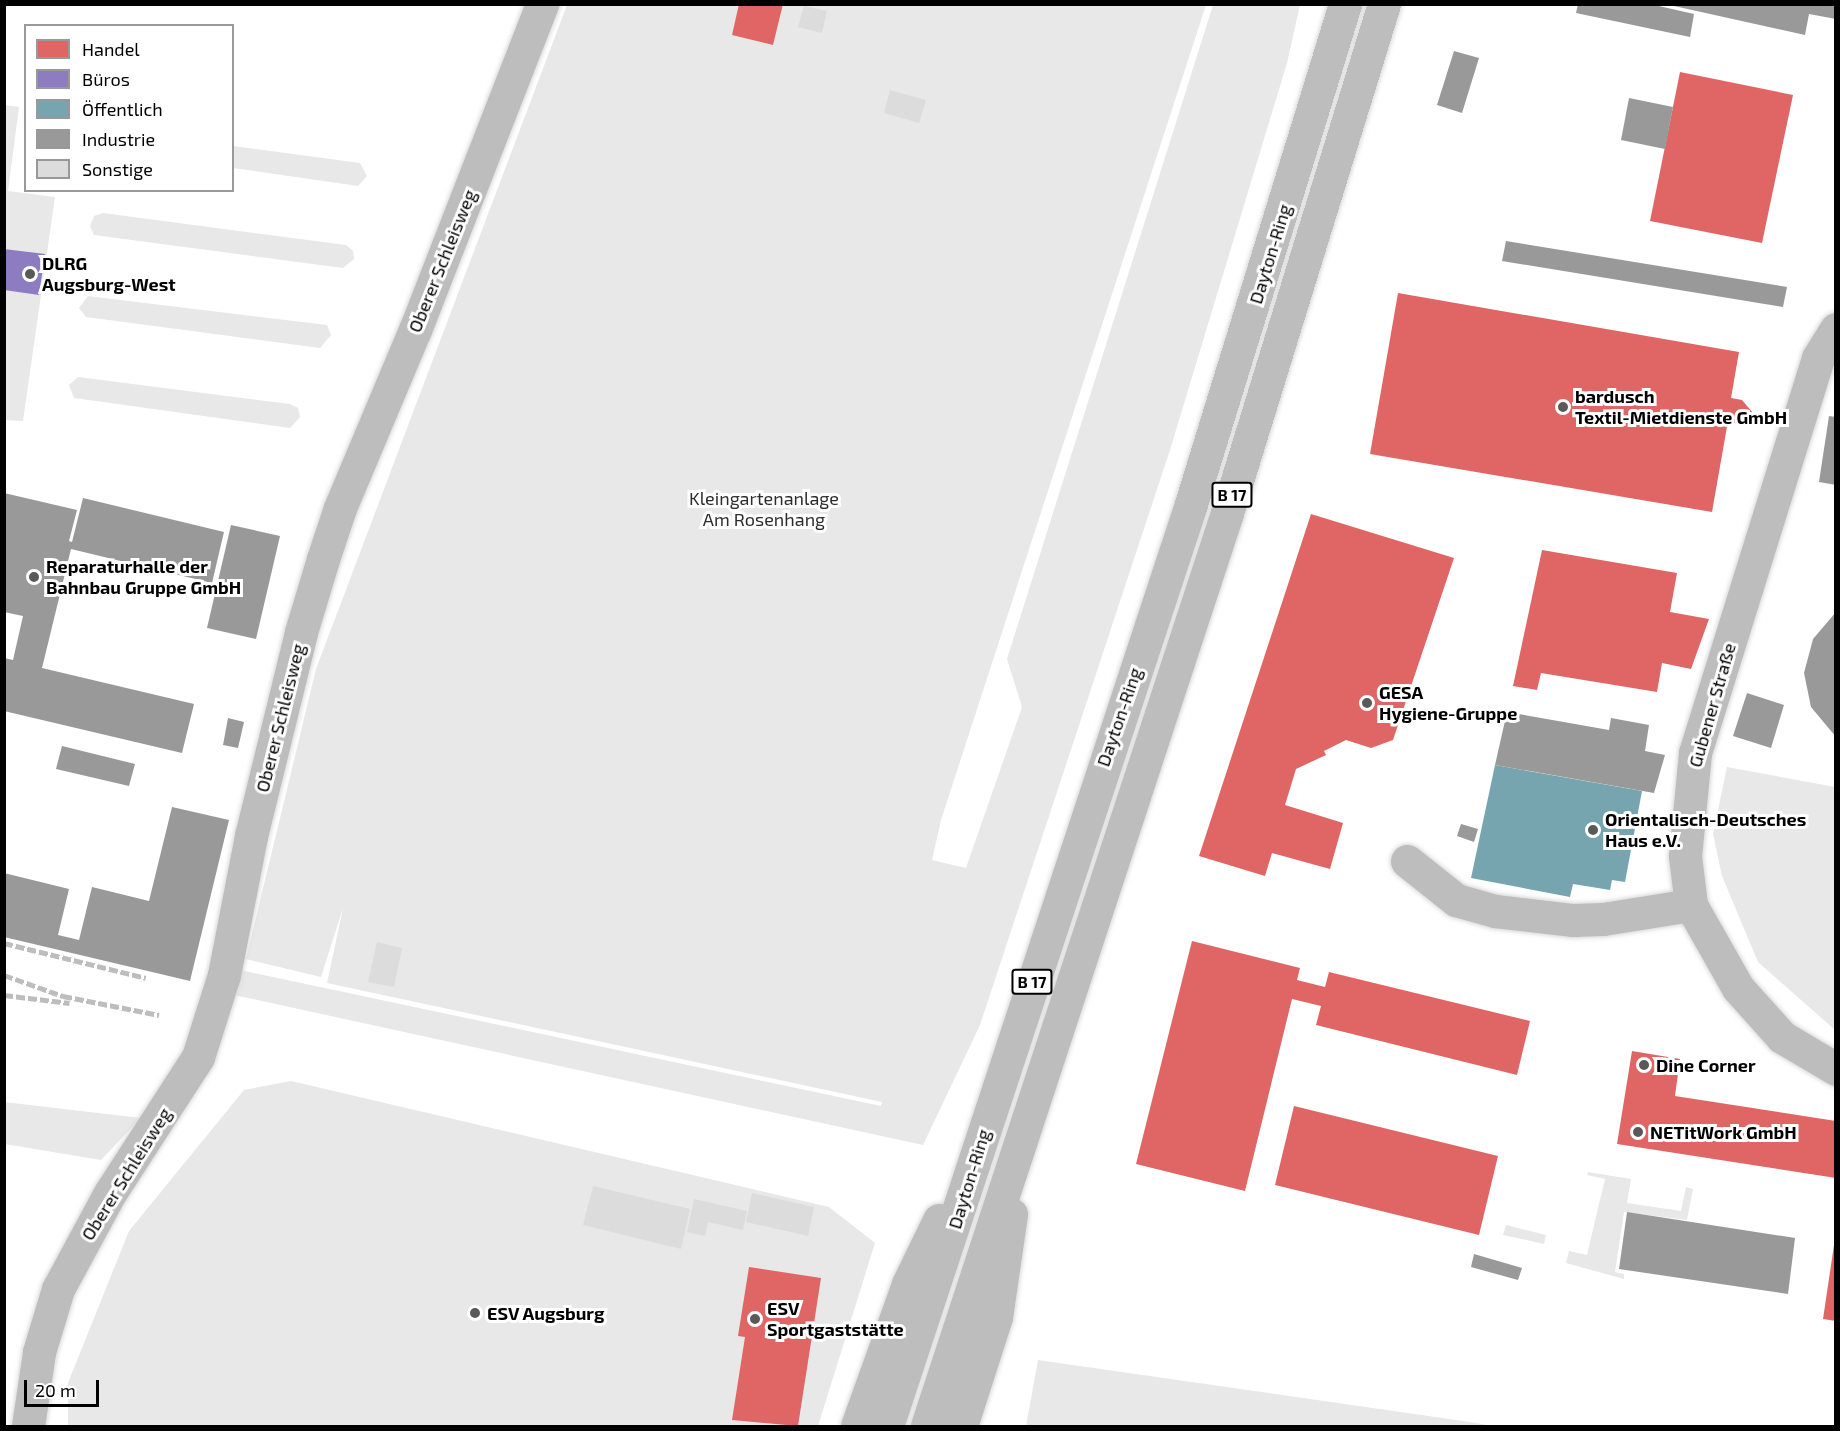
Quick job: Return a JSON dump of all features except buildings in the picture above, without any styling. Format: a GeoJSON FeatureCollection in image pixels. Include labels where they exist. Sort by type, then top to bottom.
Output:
{"type":"FeatureCollection","features":[{"type":"Feature","properties":{"kind":"main road","name":"Oberer Schleisweg"},"geometry":{"type":"LineString","coordinates":[[28,1426],[39,1352],[58,1289],[110,1193],[198,1058],[224,975],[251,836],[301,632],[333,528],[542,4]]}},
{"type":"Feature","properties":{"kind":"main road","name":"Dayton-Ring"},"geometry":{"type":"LineString","coordinates":[[887,1426],[1191,504],[1345,4]]}},
{"type":"Feature","properties":{"kind":"main road","name":"Dayton-Ring"},"geometry":{"type":"LineString","coordinates":[[927,1426],[1230,502],[1384,4]]}},
{"type":"Feature","properties":{"kind":"main road","name":"Gubener Straße"},"geometry":{"type":"LineString","coordinates":[[1691,905],[1685,856],[1695,753],[1818,358],[1836,329]]}},
{"type":"Feature","properties":{"kind":"main road"},"geometry":{"type":"LineString","coordinates":[[1407,861],[1456,900],[1495,911],[1572,920],[1603,919],[1691,905],[1723,965],[1763,1018],[1789,1042],[1836,1068]]}},
{"type":"Feature","properties":{"kind":"main road"},"geometry":{"type":"LineString","coordinates":[[962,1426],[998,1307],[1006,1267],[1016,1159]]}},
{"type":"Feature","properties":{"kind":"main road"},"geometry":{"type":"LineString","coordinates":[[857,1426],[908,1284],[930,1236],[972,1165]]}},
{"type":"Feature","properties":{"kind":"green space","name":"Kleingartenanlage Am Rosenhang"},"geometry":{"type":"Polygon","coordinates":[[[567,5],[1206,5],[941,820],[932,860],[966,868],[1022,707],[1007,659],[1213,5],[1300,5],[1287,63],[1170,450],[980,1025],[923,1145],[234,995],[240,970],[881,1106],[882,1102],[327,983],[343,908],[321,977],[246,959],[316,669],[567,5]]]}},
{"type":"Feature","properties":{"kind":"green space"},"geometry":{"type":"Polygon","coordinates":[[[5,105],[19,107],[8,191],[55,197],[23,421],[5,420],[5,105]]]}},
{"type":"Feature","properties":{"kind":"green space"},"geometry":{"type":"Polygon","coordinates":[[[234,146],[360,163],[367,176],[358,186],[234,168],[234,146]]]}},
{"type":"Feature","properties":{"kind":"green space"},"geometry":{"type":"Polygon","coordinates":[[[103,213],[346,245],[353,251],[354,259],[343,268],[94,235],[90,226],[94,216],[103,213]]]}},
{"type":"Feature","properties":{"kind":"green space"},"geometry":{"type":"Polygon","coordinates":[[[88,296],[327,325],[331,335],[320,348],[86,317],[79,308],[88,296]]]}},
{"type":"Feature","properties":{"kind":"green space"},"geometry":{"type":"Polygon","coordinates":[[[78,377],[290,404],[298,408],[300,417],[290,428],[74,398],[69,385],[78,377]]]}},
{"type":"Feature","properties":{"kind":"green space"},"geometry":{"type":"Polygon","coordinates":[[[1727,767],[1835,787],[1835,1030],[1758,962],[1722,876],[1713,834],[1727,767]]]}},
{"type":"Feature","properties":{"kind":"green space","name":"ESV Augsburg"},"geometry":{"type":"Polygon","coordinates":[[[291,1081],[829,1207],[875,1243],[818,1426],[68,1426],[68,1383],[129,1231],[244,1090],[291,1081]]]}},
{"type":"Feature","properties":{"kind":"green space"},"geometry":{"type":"Polygon","coordinates":[[[4,1102],[141,1118],[101,1160],[5,1144],[4,1102]]]}},
{"type":"Feature","properties":{"kind":"green space"},"geometry":{"type":"Polygon","coordinates":[[[1588,1172],[1631,1179],[1627,1203],[1681,1211],[1686,1187],[1693,1189],[1687,1220],[1624,1212],[1615,1272],[1624,1274],[1624,1279],[1566,1263],[1569,1251],[1587,1255],[1605,1179],[1587,1175],[1588,1172]]]}},
{"type":"Feature","properties":{"kind":"green space"},"geometry":{"type":"Polygon","coordinates":[[[1506,1225],[1546,1235],[1544,1244],[1503,1235],[1506,1225]]]}},
{"type":"Feature","properties":{"kind":"green space"},"geometry":{"type":"Polygon","coordinates":[[[1038,1360],[1463,1421],[1493,1426],[1026,1426],[1038,1360]]]}},
{"type":"Feature","properties":{"kind":"railway"},"geometry":{"type":"LineString","coordinates":[[4,943],[146,978]]}},
{"type":"Feature","properties":{"kind":"railway"},"geometry":{"type":"LineString","coordinates":[[4,975],[63,996],[159,1015]]}},
{"type":"Feature","properties":{"kind":"railway"},"geometry":{"type":"LineString","coordinates":[[4,995],[70,1003]]}},
{"type":"Feature","properties":{"kind":"place","name":"DLRG Augsburg-West"},"geometry":{"type":"Point","coordinates":[30,274]}},
{"type":"Feature","properties":{"kind":"place","name":"bardusch Textil-Mietdienste GmbH"},"geometry":{"type":"Point","coordinates":[1563,407]}},
{"type":"Feature","properties":{"kind":"place","name":"Reparaturhalle der Bahnbau Gruppe GmbH"},"geometry":{"type":"Point","coordinates":[34,577]}},
{"type":"Feature","properties":{"kind":"place","name":"GESA Hygiene-Gruppe"},"geometry":{"type":"Point","coordinates":[1367,703]}},
{"type":"Feature","properties":{"kind":"place","name":"Orientalisch-Deutsches Haus e.V."},"geometry":{"type":"Point","coordinates":[1593,830]}},
{"type":"Feature","properties":{"kind":"place","name":"Dine Corner"},"geometry":{"type":"Point","coordinates":[1644,1065]}},
{"type":"Feature","properties":{"kind":"place","name":"NETitWork GmbH"},"geometry":{"type":"Point","coordinates":[1638,1132]}},
{"type":"Feature","properties":{"kind":"place","name":"ESV Augsburg"},"geometry":{"type":"Point","coordinates":[475,1313]}},
{"type":"Feature","properties":{"kind":"place","name":"ESV Sportgaststätte"},"geometry":{"type":"Point","coordinates":[755,1319]}}]}
